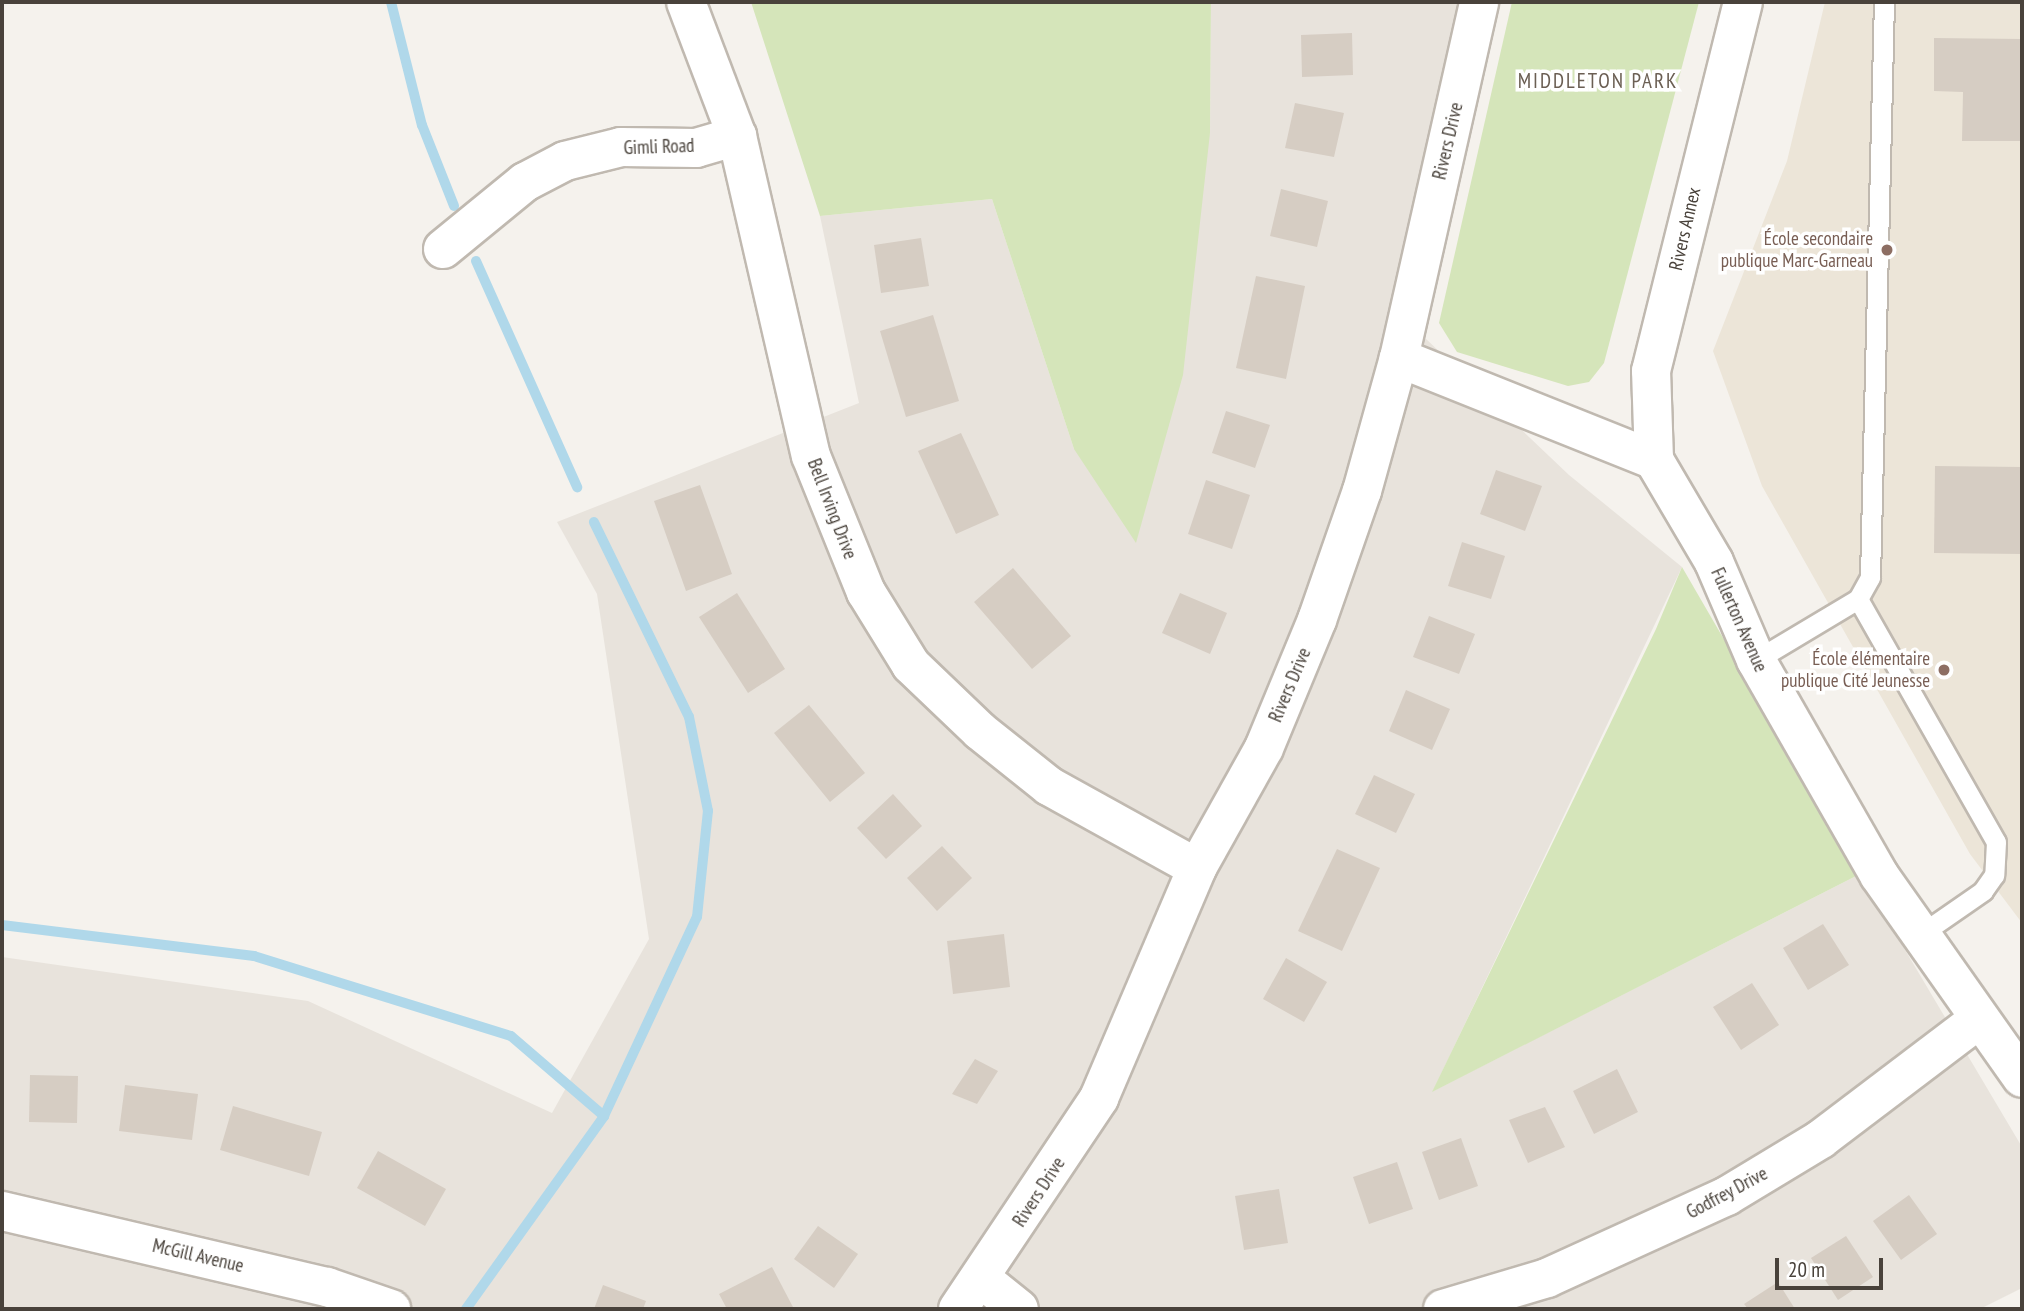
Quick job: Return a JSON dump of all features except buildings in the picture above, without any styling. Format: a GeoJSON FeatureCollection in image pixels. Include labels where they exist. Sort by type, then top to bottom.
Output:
{"type":"FeatureCollection","features":[{"type":"Feature","properties":{"kind":"street","name":"Bell Irving Drive"},"geometry":{"type":"LineString","coordinates":[[686,2],[737,136],[811,456],[866,592],[911,666],[1049,786],[1197,868]]}},
{"type":"Feature","properties":{"kind":"street","name":"Rivers Drive"},"geometry":{"type":"LineString","coordinates":[[958,1309],[983,1280],[1099,1098],[1197,868],[1264,748],[1317,620],[1363,491],[1399,358],[1479,2]]}},
{"type":"Feature","properties":{"kind":"street","name":"Rivers Annex"},"geometry":{"type":"LineString","coordinates":[[1654,460],[1651,371],[1743,2]]}},
{"type":"Feature","properties":{"kind":"street","name":"Gimli Road"},"geometry":{"type":"LineString","coordinates":[[443,249],[525,182],[565,161],[621,147],[696,148],[737,136]]}},
{"type":"Feature","properties":{"kind":"street"},"geometry":{"type":"LineString","coordinates":[[1399,358],[1654,460]]}},
{"type":"Feature","properties":{"kind":"street","name":"Fullerton Avenue"},"geometry":{"type":"LineString","coordinates":[[1654,460],[1714,562],[1756,660],[1918,936],[2022,1078]]}},
{"type":"Feature","properties":{"kind":"street","name":"Godfrey Drive"},"geometry":{"type":"LineString","coordinates":[[1443,1309],[1547,1278],[1727,1196],[1821,1139],[1979,1019]]}},
{"type":"Feature","properties":{"kind":"street","name":"McGill Avenue"},"geometry":{"type":"LineString","coordinates":[[2,1211],[327,1287],[391,1309]]}},
{"type":"Feature","properties":{"kind":"street"},"geometry":{"type":"LineString","coordinates":[[983,1280],[1019,1309]]}},
{"type":"Feature","properties":{"kind":"lane"},"geometry":{"type":"LineString","coordinates":[[1756,660],[1858,599],[1870,576],[1884,2]]}},
{"type":"Feature","properties":{"kind":"lane"},"geometry":{"type":"LineString","coordinates":[[1858,599],[1996,842],[1994,875],[1983,891],[1918,936]]}},
{"type":"Feature","properties":{"kind":"shaded area"},"geometry":{"type":"Polygon","coordinates":[[[1211,2],[1463,2],[1404,318],[1569,475],[1682,567],[1433,1091],[1860,874],[2022,1147],[2022,1288],[1980,1309],[2,1309],[2,957],[308,1001],[552,1113],[649,939],[597,594],[557,522],[859,403],[820,216],[992,199],[1074,449],[1210,133],[1211,2]]]}},
{"type":"Feature","properties":{"kind":"shaded area"},"geometry":{"type":"Polygon","coordinates":[[[1825,2],[2022,2],[2022,923],[1970,854],[1762,486],[1713,351],[1787,161],[1825,2]]]}},
{"type":"Feature","properties":{"kind":"green space"},"geometry":{"type":"Polygon","coordinates":[[[751,2],[1211,2],[1210,133],[1183,375],[1136,543],[1074,449],[992,199],[820,216],[751,2]]]}},
{"type":"Feature","properties":{"kind":"green space"},"geometry":{"type":"Polygon","coordinates":[[[1512,2],[1699,2],[1604,363],[1589,382],[1568,386],[1457,352],[1439,323],[1512,2]]]}},
{"type":"Feature","properties":{"kind":"green space"},"geometry":{"type":"Polygon","coordinates":[[[1682,567],[1860,874],[1432,1092],[1656,629],[1682,567]]]}},
{"type":"Feature","properties":{"kind":"waterway"},"geometry":{"type":"LineString","coordinates":[[391,2],[422,125],[454,206]]}},
{"type":"Feature","properties":{"kind":"waterway"},"geometry":{"type":"LineString","coordinates":[[476,261],[577,487]]}},
{"type":"Feature","properties":{"kind":"waterway"},"geometry":{"type":"LineString","coordinates":[[466,1309],[604,1116],[697,917],[708,811],[689,717],[594,522]]}},
{"type":"Feature","properties":{"kind":"waterway"},"geometry":{"type":"LineString","coordinates":[[2,925],[254,956],[511,1036],[604,1116]]}},
{"type":"Feature","properties":{"kind":"place","name":"École secondaire publique Marc-Garneau"},"geometry":{"type":"Point","coordinates":[1887,250]}},
{"type":"Feature","properties":{"kind":"place","name":"École élémentaire publique Cité Jeunesse"},"geometry":{"type":"Point","coordinates":[1944,670]}},
{"type":"Feature","properties":{"kind":"district","name":"MIDDLETON PARK"},"geometry":{"type":"Point","coordinates":[1598,81]}}]}
